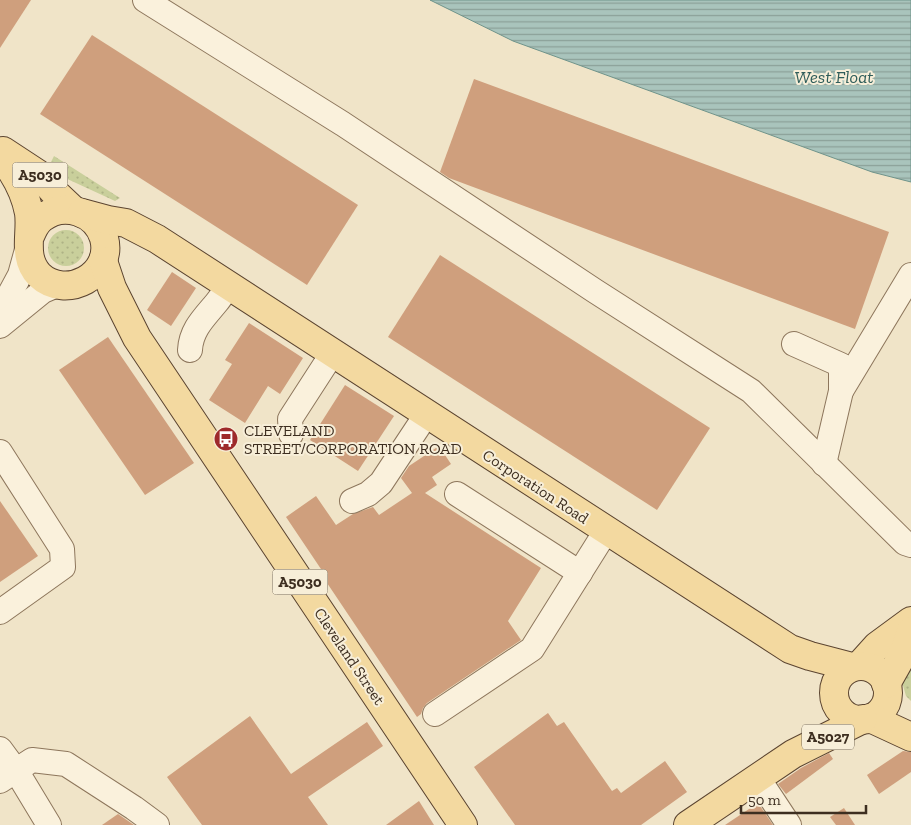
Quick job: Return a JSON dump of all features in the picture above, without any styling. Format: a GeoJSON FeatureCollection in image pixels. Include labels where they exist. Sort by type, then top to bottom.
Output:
{"type":"FeatureCollection","features":[{"type":"Feature","properties":{"kind":"main road","name":"Corporation Road"},"geometry":{"type":"LineString","coordinates":[[0,148],[38,174],[55,193],[78,211],[102,219],[126,223],[157,239],[229,285],[239,294],[790,649],[810,656],[856,666]]}},
{"type":"Feature","properties":{"kind":"main road","name":"A5030"},"geometry":{"type":"LineString","coordinates":[[0,155],[10,167],[21,187],[29,212],[29,241]]}},
{"type":"Feature","properties":{"kind":"main road"},"geometry":{"type":"LineString","coordinates":[[62,210],[78,211],[97,224],[102,232],[104,256],[97,271],[88,279],[77,284],[61,286],[39,275],[29,257],[29,241],[34,226],[46,215],[62,210]]}},
{"type":"Feature","properties":{"kind":"main road","name":"Corporation Road"},"geometry":{"type":"LineString","coordinates":[[104,256],[114,241],[123,237],[138,236],[157,239]]}},
{"type":"Feature","properties":{"kind":"main road","name":"Cleveland Street"},"geometry":{"type":"LineString","coordinates":[[104,256],[112,288],[137,338],[463,825]]}},
{"type":"Feature","properties":{"kind":"main road","name":"Cleveland Street"},"geometry":{"type":"LineString","coordinates":[[61,286],[78,289],[92,297],[137,338]]}},
{"type":"Feature","properties":{"kind":"main road"},"geometry":{"type":"LineString","coordinates":[[856,666],[877,646],[911,622]]}},
{"type":"Feature","properties":{"kind":"main road"},"geometry":{"type":"LineString","coordinates":[[867,719],[876,715],[884,706],[887,688],[904,652],[911,631]]}},
{"type":"Feature","properties":{"kind":"main road","name":"Corporation Road"},"geometry":{"type":"LineString","coordinates":[[790,649],[834,698]]}},
{"type":"Feature","properties":{"kind":"main road"},"geometry":{"type":"LineString","coordinates":[[911,719],[887,688],[882,676],[876,670],[867,666],[856,666],[846,670],[838,677],[834,698],[838,708],[846,715],[893,727],[911,738]]}},
{"type":"Feature","properties":{"kind":"main road","name":"A5027"},"geometry":{"type":"LineString","coordinates":[[792,754],[808,736],[834,698]]}},
{"type":"Feature","properties":{"kind":"main road","name":"A5027"},"geometry":{"type":"LineString","coordinates":[[688,825],[792,754],[867,719]]}},
{"type":"Feature","properties":{"kind":"street"},"geometry":{"type":"LineString","coordinates":[[145,0],[343,124],[594,291],[751,391],[905,543],[911,545]]}},
{"type":"Feature","properties":{"kind":"street"},"geometry":{"type":"LineString","coordinates":[[0,312],[20,274],[29,241]]}},
{"type":"Feature","properties":{"kind":"street"},"geometry":{"type":"LineString","coordinates":[[841,391],[911,275]]}},
{"type":"Feature","properties":{"kind":"street"},"geometry":{"type":"LineString","coordinates":[[190,350],[190,341],[201,320],[229,285]]}},
{"type":"Feature","properties":{"kind":"street"},"geometry":{"type":"LineString","coordinates":[[0,326],[43,291],[61,286]]}},
{"type":"Feature","properties":{"kind":"street"},"geometry":{"type":"LineString","coordinates":[[794,344],[841,365],[841,391],[824,464]]}},
{"type":"Feature","properties":{"kind":"street"},"geometry":{"type":"LineString","coordinates":[[291,434],[290,419],[332,354]]}},
{"type":"Feature","properties":{"kind":"street"},"geometry":{"type":"LineString","coordinates":[[352,500],[368,494],[381,483],[426,415]]}},
{"type":"Feature","properties":{"kind":"street"},"geometry":{"type":"LineString","coordinates":[[0,452],[62,549],[63,567],[0,612]]}},
{"type":"Feature","properties":{"kind":"street"},"geometry":{"type":"LineString","coordinates":[[457,494],[580,573]]}},
{"type":"Feature","properties":{"kind":"street"},"geometry":{"type":"LineString","coordinates":[[435,714],[532,649],[606,531]]}},
{"type":"Feature","properties":{"kind":"street"},"geometry":{"type":"LineString","coordinates":[[0,749],[8,776],[49,825]]}},
{"type":"Feature","properties":{"kind":"street"},"geometry":{"type":"LineString","coordinates":[[8,776],[32,760],[66,764],[157,825]]}},
{"type":"Feature","properties":{"kind":"street"},"geometry":{"type":"LineString","coordinates":[[758,778],[788,825]]}},
{"type":"Feature","properties":{"kind":"green space"},"geometry":{"type":"Polygon","coordinates":[[[54,156],[120,198],[115,201],[63,177],[51,162],[54,156]]]}},
{"type":"Feature","properties":{"kind":"green space"},"geometry":{"type":"Polygon","coordinates":[[[66,230],[73,231],[79,235],[83,241],[83,255],[79,261],[73,265],[66,266],[59,265],[53,261],[49,255],[48,248],[49,241],[53,235],[59,231],[66,230]]]}},
{"type":"Feature","properties":{"kind":"green space"},"geometry":{"type":"Polygon","coordinates":[[[911,665],[911,701],[906,696],[902,682],[911,665]]]}},
{"type":"Feature","properties":{"kind":"water","name":"West Float"},"geometry":{"type":"Polygon","coordinates":[[[430,0],[911,0],[911,182],[872,172],[513,41],[430,0]]]}},
{"type":"Feature","properties":{"kind":"building"},"geometry":{"type":"Polygon","coordinates":[[[0,0],[31,0],[0,48],[0,0]]]}},
{"type":"Feature","properties":{"kind":"building"},"geometry":{"type":"Polygon","coordinates":[[[92,35],[358,205],[307,285],[40,114],[92,35]]]}},
{"type":"Feature","properties":{"kind":"building"},"geometry":{"type":"Polygon","coordinates":[[[474,79],[889,232],[855,329],[449,178],[440,172],[474,79]]]}},
{"type":"Feature","properties":{"kind":"building"},"geometry":{"type":"Polygon","coordinates":[[[440,255],[710,428],[657,510],[388,337],[440,255]]]}},
{"type":"Feature","properties":{"kind":"building"},"geometry":{"type":"Polygon","coordinates":[[[172,272],[196,288],[171,326],[147,310],[172,272]]]}},
{"type":"Feature","properties":{"kind":"building"},"geometry":{"type":"Polygon","coordinates":[[[249,323],[303,358],[280,394],[268,386],[245,423],[209,400],[232,364],[225,360],[249,323]]]}},
{"type":"Feature","properties":{"kind":"building"},"geometry":{"type":"Polygon","coordinates":[[[108,337],[194,463],[145,495],[59,370],[108,337]]]}},
{"type":"Feature","properties":{"kind":"building"},"geometry":{"type":"Polygon","coordinates":[[[345,385],[394,416],[358,471],[310,440],[345,385]]]}},
{"type":"Feature","properties":{"kind":"building"},"geometry":{"type":"Polygon","coordinates":[[[439,446],[451,464],[432,477],[437,485],[425,493],[541,568],[508,621],[521,640],[427,703],[421,714],[417,717],[323,577],[325,575],[286,517],[316,496],[336,525],[353,514],[373,507],[379,515],[412,493],[401,478],[409,466],[439,446]]]}},
{"type":"Feature","properties":{"kind":"building"},"geometry":{"type":"Polygon","coordinates":[[[0,501],[38,556],[0,582],[0,501]]]}},
{"type":"Feature","properties":{"kind":"building"},"geometry":{"type":"Polygon","coordinates":[[[548,713],[557,726],[564,722],[612,791],[617,788],[621,793],[665,761],[687,792],[641,825],[515,825],[474,767],[548,713]]]}},
{"type":"Feature","properties":{"kind":"building"},"geometry":{"type":"Polygon","coordinates":[[[250,716],[291,774],[367,722],[383,746],[308,797],[328,825],[202,825],[167,777],[250,716]]]}},
{"type":"Feature","properties":{"kind":"building"},"geometry":{"type":"Polygon","coordinates":[[[903,751],[911,752],[911,772],[879,794],[867,775],[903,751]]]}},
{"type":"Feature","properties":{"kind":"building"},"geometry":{"type":"Polygon","coordinates":[[[829,753],[833,759],[786,794],[778,784],[801,768],[829,753]]]}},
{"type":"Feature","properties":{"kind":"building"},"geometry":{"type":"Polygon","coordinates":[[[419,801],[434,825],[386,825],[419,801]]]}},
{"type":"Feature","properties":{"kind":"building"},"geometry":{"type":"Polygon","coordinates":[[[758,803],[773,825],[725,825],[758,803]]]}},
{"type":"Feature","properties":{"kind":"building"},"geometry":{"type":"Polygon","coordinates":[[[844,808],[855,825],[836,825],[830,817],[844,808]]]}},
{"type":"Feature","properties":{"kind":"building"},"geometry":{"type":"Polygon","coordinates":[[[118,814],[134,825],[102,825],[118,814]]]}},
{"type":"Feature","properties":{"kind":"place","name":"CLEVELAND STREET/CORPORATION ROAD"},"geometry":{"type":"Point","coordinates":[226,439]}}]}
